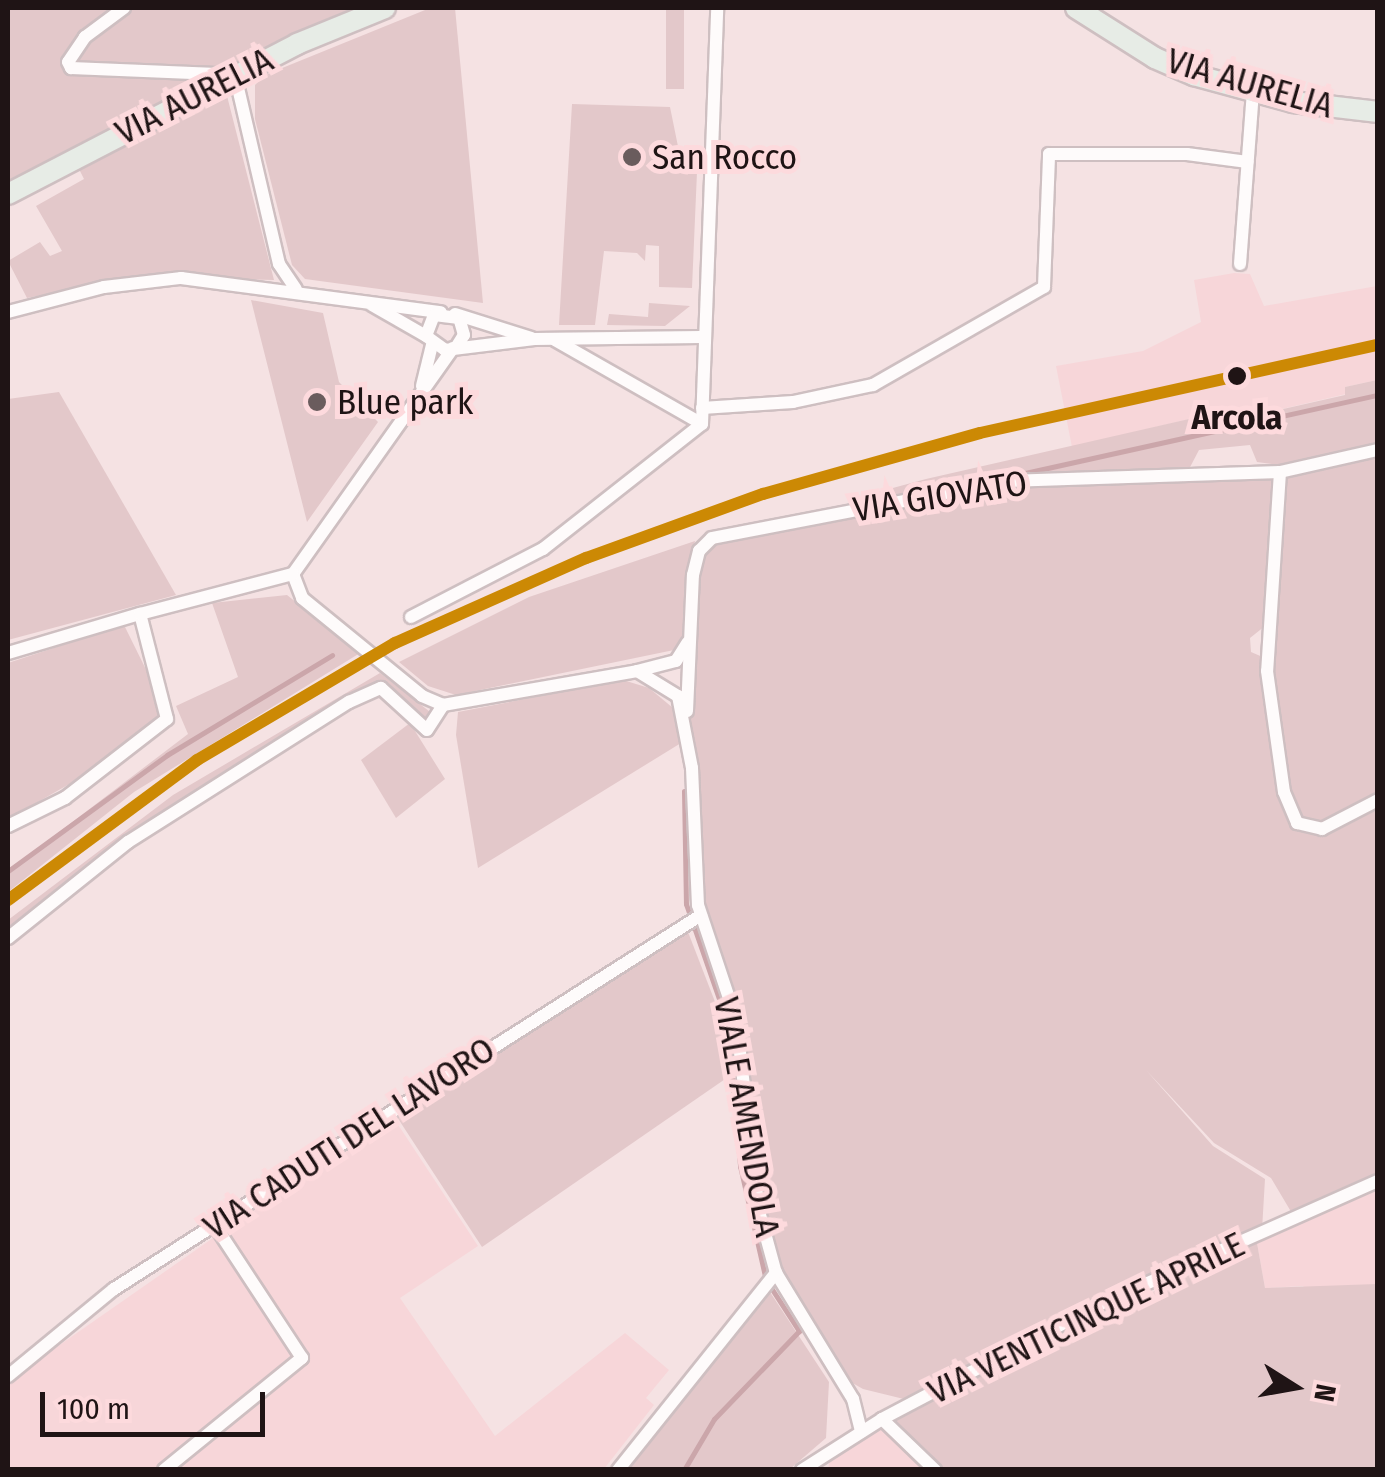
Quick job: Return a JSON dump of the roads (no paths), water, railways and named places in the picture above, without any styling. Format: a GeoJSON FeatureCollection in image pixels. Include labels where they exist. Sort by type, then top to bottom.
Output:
{"type":"FeatureCollection","features":[{"type":"Feature","properties":{"kind":"main road","name":"VIA AURELIA"},"geometry":{"type":"LineString","coordinates":[[8,194],[235,75],[385,8]]}},
{"type":"Feature","properties":{"kind":"main road","name":"VIA AURELIA"},"geometry":{"type":"LineString","coordinates":[[1076,8],[1155,58],[1253,92],[1378,112]]}},
{"type":"Feature","properties":{"kind":"street"},"geometry":{"type":"LineString","coordinates":[[124,8],[85,36],[68,62],[71,68],[235,75],[279,264],[296,289]]}},
{"type":"Feature","properties":{"kind":"street"},"geometry":{"type":"LineString","coordinates":[[702,424],[701,337],[717,8]]}},
{"type":"Feature","properties":{"kind":"street"},"geometry":{"type":"LineString","coordinates":[[1240,264],[1253,92]]}},
{"type":"Feature","properties":{"kind":"street"},"geometry":{"type":"LineString","coordinates":[[702,408],[793,402],[873,385],[1048,280],[1048,154],[1187,154],[1248,162]]}},
{"type":"Feature","properties":{"kind":"street"},"geometry":{"type":"LineString","coordinates":[[8,312],[104,287],[181,278],[296,289],[447,313],[534,339]]}},
{"type":"Feature","properties":{"kind":"street"},"geometry":{"type":"LineString","coordinates":[[360,301],[429,340],[455,347],[534,339],[701,337]]}},
{"type":"Feature","properties":{"kind":"street"},"geometry":{"type":"LineString","coordinates":[[422,388],[428,321],[447,313]]}},
{"type":"Feature","properties":{"kind":"street"},"geometry":{"type":"LineString","coordinates":[[8,653],[293,574],[422,388],[455,347],[464,329],[447,313]]}},
{"type":"Feature","properties":{"kind":"street"},"geometry":{"type":"LineString","coordinates":[[555,340],[702,424]]}},
{"type":"Feature","properties":{"kind":"street"},"geometry":{"type":"LineString","coordinates":[[411,617],[543,548],[702,424]]}},
{"type":"Feature","properties":{"kind":"street"},"geometry":{"type":"LineString","coordinates":[[1378,450],[1280,472],[1267,671],[1284,792],[1298,823],[1322,829],[1378,800]]}},
{"type":"Feature","properties":{"kind":"street","name":"VIA GIOVATO"},"geometry":{"type":"LineString","coordinates":[[686,724],[689,640],[699,551],[728,533],[1007,481],[1280,472]]}},
{"type":"Feature","properties":{"kind":"street"},"geometry":{"type":"LineString","coordinates":[[293,574],[302,598],[422,696],[442,704],[676,661],[689,640]]}},
{"type":"Feature","properties":{"kind":"street"},"geometry":{"type":"LineString","coordinates":[[8,826],[65,798],[166,719],[140,614]]}},
{"type":"Feature","properties":{"kind":"street"},"geometry":{"type":"LineString","coordinates":[[637,671],[678,696],[686,724]]}},
{"type":"Feature","properties":{"kind":"street"},"geometry":{"type":"LineString","coordinates":[[8,938],[128,842],[349,702],[381,688],[427,730],[442,704]]}},
{"type":"Feature","properties":{"kind":"street","name":"VIALE AMENDOLA"},"geometry":{"type":"LineString","coordinates":[[686,724],[698,916],[736,1020],[753,1182],[773,1276],[853,1399],[861,1432]]}},
{"type":"Feature","properties":{"kind":"street","name":"VIA CADUTI DEL LAVORO"},"geometry":{"type":"LineString","coordinates":[[8,1376],[114,1289],[698,916]]}},
{"type":"Feature","properties":{"kind":"street","name":"VIA VENTICINQUE APRILE"},"geometry":{"type":"LineString","coordinates":[[802,1470],[882,1419],[1098,1305],[1378,1181]]}},
{"type":"Feature","properties":{"kind":"street"},"geometry":{"type":"LineString","coordinates":[[164,1470],[302,1358],[214,1224]]}},
{"type":"Feature","properties":{"kind":"street"},"geometry":{"type":"LineString","coordinates":[[618,1470],[773,1276]]}},
{"type":"Feature","properties":{"kind":"street"},"geometry":{"type":"LineString","coordinates":[[882,1419],[935,1470]]}},
{"type":"Feature","properties":{"kind":"waterway"},"geometry":{"type":"LineString","coordinates":[[1025,473],[1378,395]]}},
{"type":"Feature","properties":{"kind":"waterway"},"geometry":{"type":"LineString","coordinates":[[8,871],[167,755],[332,655]]}},
{"type":"Feature","properties":{"kind":"waterway"},"geometry":{"type":"LineString","coordinates":[[684,791],[686,904],[727,1022],[740,1166],[766,1280],[799,1331],[714,1419],[684,1470]]}},
{"type":"Feature","properties":{"kind":"place","name":"San Rocco"},"geometry":{"type":"Point","coordinates":[632,157]}},
{"type":"Feature","properties":{"kind":"place","name":"Arcola"},"geometry":{"type":"Point","coordinates":[1237,376]}},
{"type":"Feature","properties":{"kind":"place","name":"Blue park"},"geometry":{"type":"Point","coordinates":[317,402]}}]}
